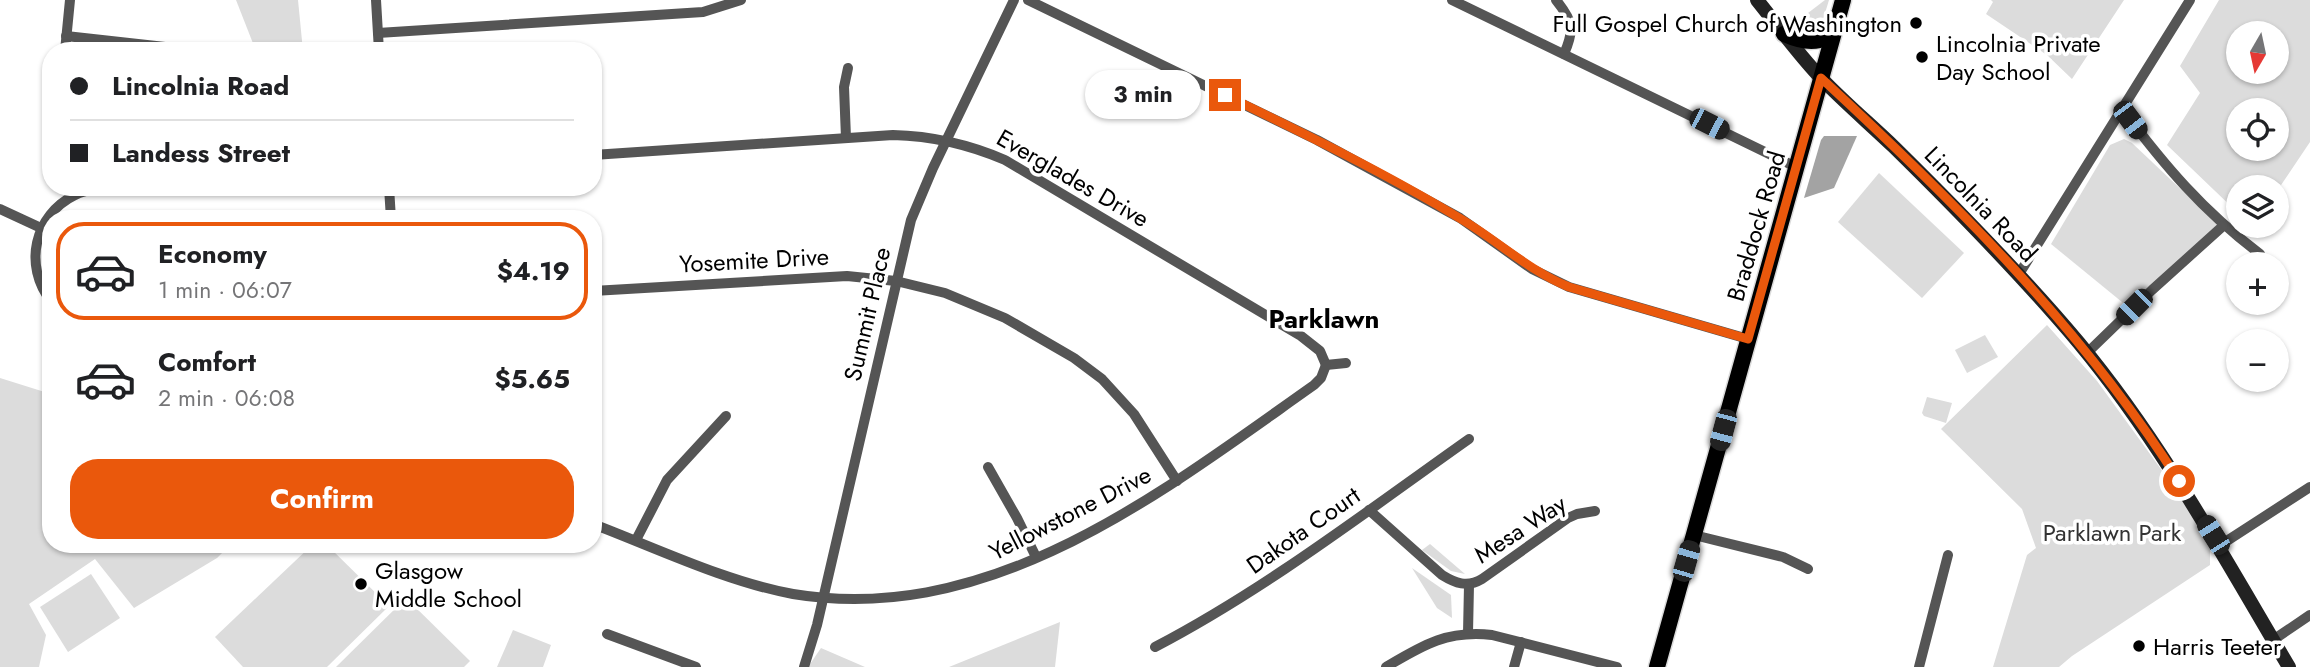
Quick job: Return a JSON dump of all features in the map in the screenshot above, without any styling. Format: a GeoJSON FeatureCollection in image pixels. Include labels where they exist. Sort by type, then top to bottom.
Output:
{"type":"FeatureCollection","features":[{"type":"Feature","properties":{"kind":"main road","name":"Lincolnia Road"},"geometry":{"type":"LineString","coordinates":[[1757,0],[1821,78],[1911,164],[2019,274],[2087,353],[2168,463],[2289,667]]}},
{"type":"Feature","properties":{"kind":"main road","name":"Braddock Road"},"geometry":{"type":"LineString","coordinates":[[1657,667],[1841,7]]}},
{"type":"Feature","properties":{"kind":"main road"},"geometry":{"type":"LineString","coordinates":[[1784,34],[1808,41],[1822,39],[1831,31],[1841,7]]}},
{"type":"Feature","properties":{"kind":"street"},"geometry":{"type":"LineString","coordinates":[[66,42],[70,0]]}},
{"type":"Feature","properties":{"kind":"street"},"geometry":{"type":"LineString","coordinates":[[376,0],[379,42]]}},
{"type":"Feature","properties":{"kind":"street"},"geometry":{"type":"LineString","coordinates":[[378,33],[703,12],[741,0]]}},
{"type":"Feature","properties":{"kind":"street","name":"Summit Place"},"geometry":{"type":"LineString","coordinates":[[804,667],[824,598],[896,281],[919,198],[1014,0]]}},
{"type":"Feature","properties":{"kind":"street"},"geometry":{"type":"LineString","coordinates":[[1028,0],[1317,140],[1460,218],[1550,279],[1569,287],[1748,339]]}},
{"type":"Feature","properties":{"kind":"street"},"geometry":{"type":"LineString","coordinates":[[1452,0],[1796,167]]}},
{"type":"Feature","properties":{"kind":"street"},"geometry":{"type":"LineString","coordinates":[[1556,0],[1570,21],[1570,40],[1563,54]]}},
{"type":"Feature","properties":{"kind":"street"},"geometry":{"type":"LineString","coordinates":[[2019,274],[2190,0]]}},
{"type":"Feature","properties":{"kind":"street"},"geometry":{"type":"LineString","coordinates":[[66,36],[120,42]]}},
{"type":"Feature","properties":{"kind":"street"},"geometry":{"type":"LineString","coordinates":[[846,138],[844,87],[848,68]]}},
{"type":"Feature","properties":{"kind":"street"},"geometry":{"type":"LineString","coordinates":[[2122,109],[2166,167],[2223,226],[2257,252]]}},
{"type":"Feature","properties":{"kind":"street","name":"Everglades Drive"},"geometry":{"type":"LineString","coordinates":[[602,154],[893,135],[947,139],[969,145],[1005,160],[1051,186],[1301,336],[1320,351],[1325,365]]}},
{"type":"Feature","properties":{"kind":"street"},"geometry":{"type":"LineString","coordinates":[[53,210],[68,196]]}},
{"type":"Feature","properties":{"kind":"street"},"geometry":{"type":"LineString","coordinates":[[0,209],[41,228],[36,243],[36,270],[42,287]]}},
{"type":"Feature","properties":{"kind":"street"},"geometry":{"type":"LineString","coordinates":[[2087,353],[2223,226]]}},
{"type":"Feature","properties":{"kind":"street","name":"Yosemite Drive"},"geometry":{"type":"LineString","coordinates":[[602,290],[847,276],[896,281],[945,293],[981,306],[1086,366],[1134,414],[1177,481]]}},
{"type":"Feature","properties":{"kind":"street"},"geometry":{"type":"LineString","coordinates":[[1325,365],[1346,363]]}},
{"type":"Feature","properties":{"kind":"street","name":"Yellowstone Drive"},"geometry":{"type":"LineString","coordinates":[[602,527],[754,584],[792,593],[824,598],[866,599],[930,593],[988,578],[1094,529],[1177,481],[1314,385],[1321,378],[1325,365]]}},
{"type":"Feature","properties":{"kind":"street"},"geometry":{"type":"LineString","coordinates":[[636,540],[667,480],[726,416]]}},
{"type":"Feature","properties":{"kind":"street","name":"Dakota Court"},"geometry":{"type":"LineString","coordinates":[[1155,647],[1248,593],[1469,439]]}},
{"type":"Feature","properties":{"kind":"street"},"geometry":{"type":"LineString","coordinates":[[988,467],[1036,557]]}},
{"type":"Feature","properties":{"kind":"street"},"geometry":{"type":"LineString","coordinates":[[2219,546],[2310,487]]}},
{"type":"Feature","properties":{"kind":"street"},"geometry":{"type":"LineString","coordinates":[[1369,509],[1442,575],[1454,582],[1469,584],[1468,633]]}},
{"type":"Feature","properties":{"kind":"street","name":"Mesa Way"},"geometry":{"type":"LineString","coordinates":[[1469,584],[1482,579],[1568,518],[1595,511]]}},
{"type":"Feature","properties":{"kind":"street"},"geometry":{"type":"LineString","coordinates":[[1694,535],[1783,557],[1808,569]]}},
{"type":"Feature","properties":{"kind":"street"},"geometry":{"type":"LineString","coordinates":[[1919,667],[1948,555]]}},
{"type":"Feature","properties":{"kind":"street"},"geometry":{"type":"LineString","coordinates":[[2273,640],[2310,615]]}},
{"type":"Feature","properties":{"kind":"street"},"geometry":{"type":"LineString","coordinates":[[1386,667],[1437,639],[1468,633],[1492,635],[1617,667]]}},
{"type":"Feature","properties":{"kind":"street"},"geometry":{"type":"LineString","coordinates":[[607,634],[696,667]]}},
{"type":"Feature","properties":{"kind":"street"},"geometry":{"type":"LineString","coordinates":[[1514,667],[1521,642]]}},
{"type":"Feature","properties":{"kind":"street","name":"Summit Place"},"geometry":{"type":"LineString","coordinates":[[798,667],[807,654]]}},
{"type":"Feature","properties":{"kind":"green space"},"geometry":{"type":"Polygon","coordinates":[[[236,0],[298,0],[302,42],[252,42],[236,0]]]}},
{"type":"Feature","properties":{"kind":"green space"},"geometry":{"type":"Polygon","coordinates":[[[1825,0],[1829,0],[1822,23],[1809,32],[1795,23],[1825,0]]]}},
{"type":"Feature","properties":{"kind":"green space"},"geometry":{"type":"Polygon","coordinates":[[[1991,0],[2124,0],[2072,79],[2047,55],[1986,14],[1993,2],[1991,0]]]}},
{"type":"Feature","properties":{"kind":"green space"},"geometry":{"type":"Polygon","coordinates":[[[2219,0],[2310,0],[2310,142],[2288,175],[2226,175],[2226,202],[2167,145],[2200,93],[2180,66],[2219,0]]]}},
{"type":"Feature","properties":{"kind":"green space"},"geometry":{"type":"Polygon","coordinates":[[[2124,139],[2132,143],[2224,230],[2133,311],[2051,244],[2110,145],[2124,139]]]}},
{"type":"Feature","properties":{"kind":"green space"},"geometry":{"type":"Polygon","coordinates":[[[1879,173],[1964,253],[1922,298],[1838,222],[1879,173]]]}},
{"type":"Feature","properties":{"kind":"green space","name":"Parklawn Park"},"geometry":{"type":"Polygon","coordinates":[[[2047,325],[2097,381],[2174,487],[2202,530],[2210,548],[2210,565],[2059,667],[1993,667],[2027,555],[2036,548],[2022,509],[1941,429],[2047,325]]]}},
{"type":"Feature","properties":{"kind":"green space"},"geometry":{"type":"Polygon","coordinates":[[[1985,335],[1998,357],[1967,373],[1955,350],[1985,335]]]}},
{"type":"Feature","properties":{"kind":"green space"},"geometry":{"type":"Polygon","coordinates":[[[0,378],[42,391],[42,553],[222,553],[134,608],[95,559],[29,604],[46,635],[39,667],[0,667],[0,378]]]}},
{"type":"Feature","properties":{"kind":"green space"},"geometry":{"type":"Polygon","coordinates":[[[1927,397],[1952,403],[1946,423],[1924,416],[1922,413],[1927,397]]]}},
{"type":"Feature","properties":{"kind":"green space"},"geometry":{"type":"Polygon","coordinates":[[[1430,544],[1465,574],[1451,571],[1422,550],[1430,544]]]}},
{"type":"Feature","properties":{"kind":"green space"},"geometry":{"type":"Polygon","coordinates":[[[304,553],[335,553],[389,606],[327,667],[243,667],[215,637],[304,553]]]}},
{"type":"Feature","properties":{"kind":"green space"},"geometry":{"type":"Polygon","coordinates":[[[1412,568],[1451,595],[1452,618],[1437,608],[1412,568]]]}},
{"type":"Feature","properties":{"kind":"green space"},"geometry":{"type":"Polygon","coordinates":[[[91,574],[120,618],[68,652],[40,607],[91,574]]]}},
{"type":"Feature","properties":{"kind":"green space"},"geometry":{"type":"Polygon","coordinates":[[[406,598],[470,661],[464,667],[336,667],[406,598]]]}},
{"type":"Feature","properties":{"kind":"green space"},"geometry":{"type":"Polygon","coordinates":[[[1060,622],[1055,667],[949,667],[1060,622]]]}},
{"type":"Feature","properties":{"kind":"green space"},"geometry":{"type":"Polygon","coordinates":[[[513,630],[551,645],[543,667],[497,667],[513,630]]]}},
{"type":"Feature","properties":{"kind":"green space"},"geometry":{"type":"Polygon","coordinates":[[[821,648],[865,667],[808,667],[821,648]]]}},
{"type":"Feature","properties":{"kind":"shaded area"},"geometry":{"type":"Polygon","coordinates":[[[1824,136],[1857,136],[1834,188],[1804,198],[1821,140],[1824,136]]]}},
{"type":"Feature","properties":{"kind":"place","name":"Full Gospel Church of Washington"},"geometry":{"type":"Point","coordinates":[1916,23]}},
{"type":"Feature","properties":{"kind":"place","name":"Lincolnia Private Day School"},"geometry":{"type":"Point","coordinates":[1922,57]}},
{"type":"Feature","properties":{"kind":"place","name":"Glasgow Middle School"},"geometry":{"type":"Point","coordinates":[361,584]}},
{"type":"Feature","properties":{"kind":"place","name":"Harris Teeter"},"geometry":{"type":"Point","coordinates":[2139,646]}},
{"type":"Feature","properties":{"kind":"district","name":"Parklawn"},"geometry":{"type":"Point","coordinates":[1324,319]}},
{"type":"Feature","properties":{"kind":"route"},"geometry":{"type":"LineString","coordinates":[[1225,95],[1317,140],[1460,218],[1550,279],[1569,287],[1748,339],[1821,78],[1878,131],[2019,274],[2079,343],[2179,481]]}}]}
